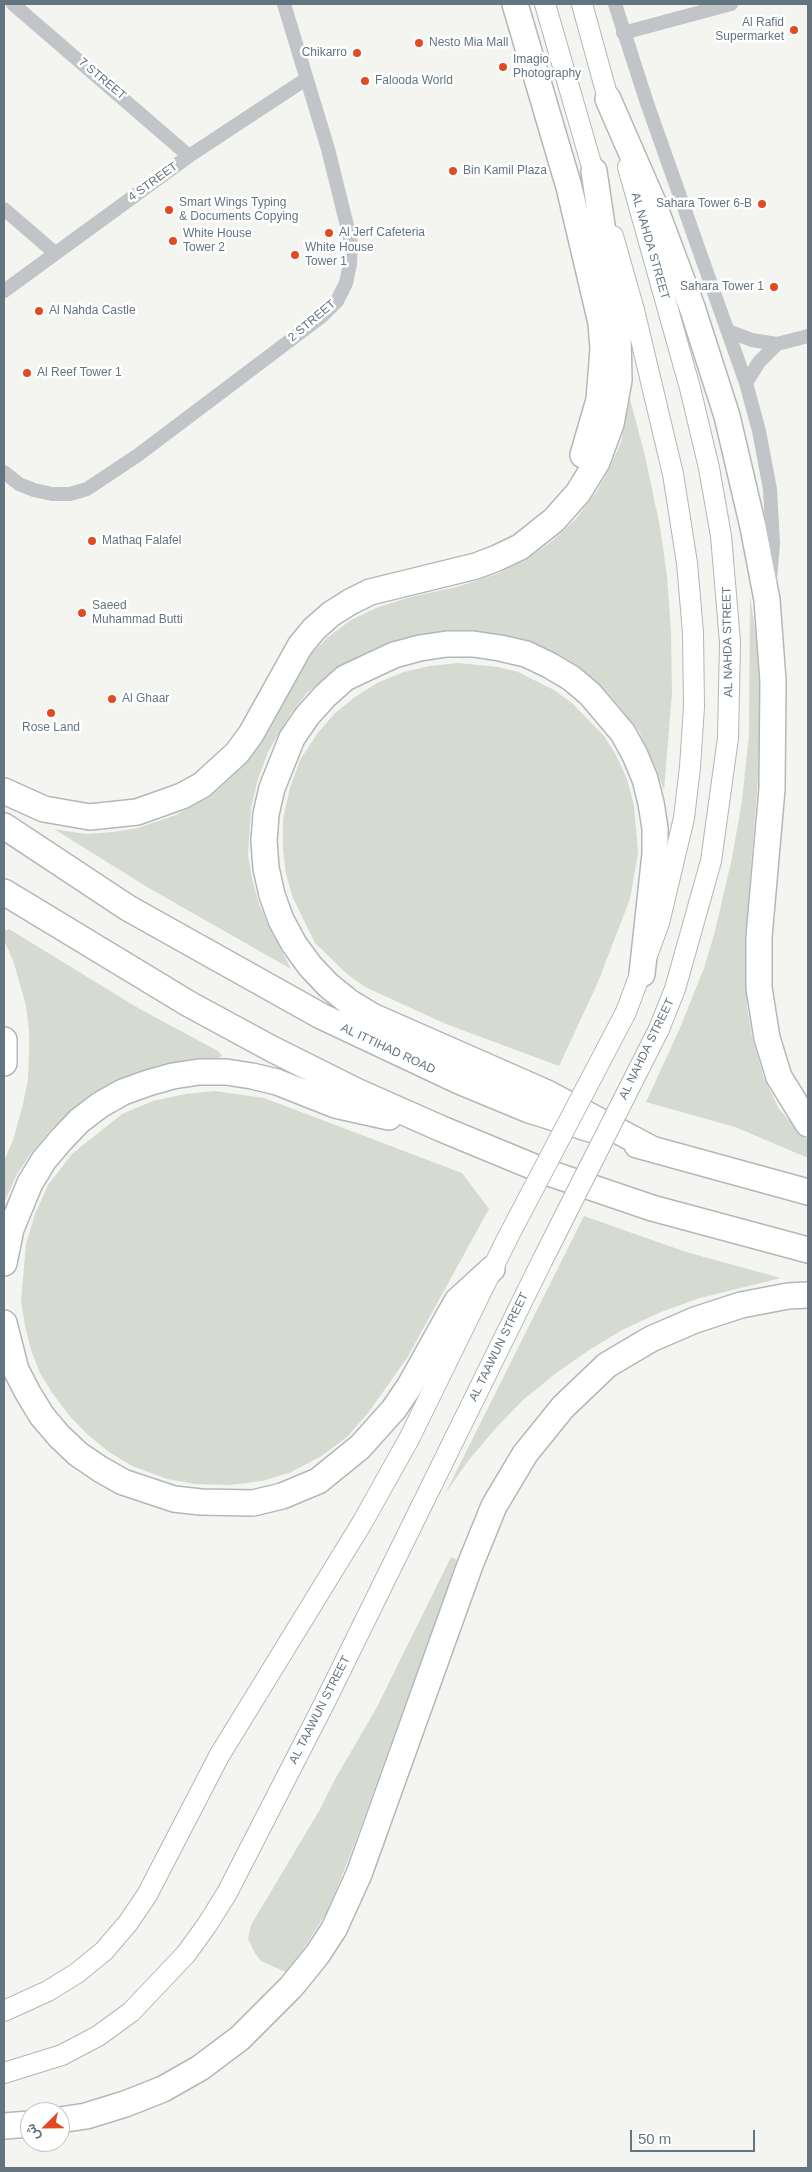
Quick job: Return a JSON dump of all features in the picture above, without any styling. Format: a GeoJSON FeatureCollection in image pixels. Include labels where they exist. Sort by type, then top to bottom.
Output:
{"type":"FeatureCollection","features":[{"type":"Feature","properties":{"kind":"highway"},"geometry":{"type":"LineString","coordinates":[[515,4],[569,187],[601,323],[603,349],[599,400],[582,458],[572,480],[569,504]]}},
{"type":"Feature","properties":{"kind":"highway"},"geometry":{"type":"LineString","coordinates":[[608,99],[652,200],[689,298],[727,416],[753,527],[767,600],[773,680],[772,789],[759,937],[759,988],[767,1038],[779,1077],[808,1124]]}},
{"type":"Feature","properties":{"kind":"highway"},"geometry":{"type":"LineString","coordinates":[[4,791],[44,809],[90,817],[138,812],[182,796],[214,775],[237,753],[251,734],[300,646],[314,629],[331,614],[370,592],[476,566],[497,558],[527,541],[554,520],[588,479],[605,444],[617,402],[620,380],[616,318],[594,171]]}},
{"type":"Feature","properties":{"kind":"highway"},"geometry":{"type":"LineString","coordinates":[[642,974],[655,854],[655,828],[651,803],[645,779],[623,733],[590,694],[571,678],[526,654],[473,644],[446,644],[394,655],[345,678],[307,716],[292,738],[272,788],[266,814],[264,841],[266,868],[275,903],[294,944],[310,966],[328,985],[349,1002],[372,1016],[547,1093],[652,1149]]}},
{"type":"Feature","properties":{"kind":"highway","name":"AL ITTIHAD ROAD"},"geometry":{"type":"LineString","coordinates":[[4,826],[128,908],[253,980],[320,1016],[406,1058],[529,1110],[652,1149],[808,1192]]}},
{"type":"Feature","properties":{"kind":"highway"},"geometry":{"type":"LineString","coordinates":[[4,892],[94,948],[205,1013],[356,1091],[546,1172],[652,1208],[808,1250]]}},
{"type":"Feature","properties":{"kind":"highway"},"geometry":{"type":"LineString","coordinates":[[4,1040],[4,1062]]}},
{"type":"Feature","properties":{"kind":"highway"},"geometry":{"type":"LineString","coordinates":[[4,1264],[11,1229],[30,1183],[44,1160],[73,1127],[100,1106],[123,1092],[148,1083],[173,1076],[199,1072],[226,1072],[252,1076],[277,1082],[340,1106],[442,1129]]}},
{"type":"Feature","properties":{"kind":"highway"},"geometry":{"type":"LineString","coordinates":[[4,1323],[16,1370],[42,1416],[65,1442],[100,1469],[123,1482],[174,1499],[200,1502],[253,1503],[282,1496],[318,1482],[360,1448],[394,1409],[409,1387],[457,1301],[492,1269]]}},
{"type":"Feature","properties":{"kind":"highway"},"geometry":{"type":"LineString","coordinates":[[70,2118],[86,2116],[125,2104],[163,2089],[200,2068],[240,2038],[292,1987],[317,1955],[334,1929],[359,1874],[470,1565],[491,1513],[525,1454],[563,1407],[607,1365],[660,1335],[695,1320],[741,1305],[788,1296],[808,1295]]}},
{"type":"Feature","properties":{"kind":"highway"},"geometry":{"type":"LineString","coordinates":[[4,2126],[20,2125]]}},
{"type":"Feature","properties":{"kind":"main road"},"geometry":{"type":"LineString","coordinates":[[4,2011],[48,1991],[78,1972],[104,1951],[128,1923],[147,1895],[219,1756],[362,1523],[430,1397],[507,1239],[626,1012],[642,974],[659,923],[684,818],[690,767],[694,707],[693,633],[687,563],[673,474],[634,310],[545,4]]}},
{"type":"Feature","properties":{"kind":"main road","name":"AL NAHDA STREET"},"geometry":{"type":"LineString","coordinates":[[542,1260],[659,1029],[675,989],[711,861],[728,738],[730,674],[729,608],[721,536],[709,468],[694,406],[582,4]]}},
{"type":"Feature","properties":{"kind":"main road","name":"AL TAAWUN STREET"},"geometry":{"type":"LineString","coordinates":[[4,2073],[62,2055],[98,2036],[132,2012],[186,1954],[207,1925],[226,1893],[324,1704],[542,1260]]}},
{"type":"Feature","properties":{"kind":"street","name":"7 STREET"},"geometry":{"type":"LineString","coordinates":[[13,4],[129,102],[189,156]]}},
{"type":"Feature","properties":{"kind":"street","name":"2 STREET"},"geometry":{"type":"LineString","coordinates":[[4,472],[19,484],[52,494],[70,494],[87,489],[138,455],[321,316],[337,301],[346,283],[350,264],[351,242],[328,149],[284,4]]}},
{"type":"Feature","properties":{"kind":"street"},"geometry":{"type":"LineString","coordinates":[[615,4],[746,383],[759,431],[770,489],[773,543],[772,567],[767,600]]}},
{"type":"Feature","properties":{"kind":"street"},"geometry":{"type":"LineString","coordinates":[[624,33],[731,4]]}},
{"type":"Feature","properties":{"kind":"street","name":"4 STREET"},"geometry":{"type":"LineString","coordinates":[[4,291],[189,156],[306,79]]}},
{"type":"Feature","properties":{"kind":"street"},"geometry":{"type":"LineString","coordinates":[[4,209],[55,253]]}},
{"type":"Feature","properties":{"kind":"street"},"geometry":{"type":"LineString","coordinates":[[728,331],[752,340],[777,344],[808,336]]}},
{"type":"Feature","properties":{"kind":"street"},"geometry":{"type":"LineString","coordinates":[[746,383],[759,362],[777,344]]}},
{"type":"Feature","properties":{"kind":"shaded area"},"geometry":{"type":"Polygon","coordinates":[[[630,399],[645,456],[660,527],[667,576],[671,631],[672,693],[664,790],[639,731],[608,693],[588,675],[573,665],[527,643],[501,635],[453,631],[400,640],[358,657],[340,667],[307,693],[291,713],[268,752],[258,779],[251,808],[248,855],[259,904],[291,969],[147,887],[54,829],[85,834],[138,828],[176,815],[196,804],[219,789],[245,762],[265,736],[307,658],[328,637],[351,620],[376,608],[407,598],[460,586],[497,574],[524,561],[552,541],[576,519],[597,491],[621,442],[630,399]]]}},
{"type":"Feature","properties":{"kind":"shaded area"},"geometry":{"type":"Polygon","coordinates":[[[750,596],[758,649],[760,717],[758,778],[745,943],[747,1007],[752,1036],[764,1078],[779,1109],[808,1141],[808,1158],[735,1127],[646,1102],[680,1028],[704,968],[714,935],[732,858],[742,801],[749,734],[750,596]]]}},
{"type":"Feature","properties":{"kind":"shaded area"},"geometry":{"type":"Polygon","coordinates":[[[458,663],[498,667],[518,672],[554,690],[572,703],[604,736],[616,755],[627,779],[634,805],[638,853],[630,899],[598,982],[559,1066],[446,1024],[365,987],[347,974],[315,943],[293,898],[286,874],[283,850],[283,819],[290,788],[300,760],[317,734],[334,714],[355,697],[379,682],[404,672],[430,666],[458,663]]]}},
{"type":"Feature","properties":{"kind":"shaded area"},"geometry":{"type":"Polygon","coordinates":[[[9,929],[138,1008],[218,1051],[222,1056],[217,1059],[191,1060],[158,1066],[134,1074],[92,1096],[53,1127],[32,1152],[17,1174],[4,1203],[4,1161],[13,1140],[23,1104],[28,1079],[29,1054],[26,1006],[14,963],[4,940],[4,931],[9,929]]]}},
{"type":"Feature","properties":{"kind":"shaded area"},"geometry":{"type":"Polygon","coordinates":[[[215,1091],[264,1098],[462,1173],[489,1209],[407,1358],[368,1413],[347,1437],[320,1457],[289,1473],[262,1481],[230,1485],[195,1484],[167,1479],[132,1466],[109,1452],[87,1434],[68,1414],[40,1373],[31,1350],[21,1301],[26,1244],[35,1214],[48,1185],[72,1154],[122,1114],[153,1101],[185,1094],[215,1091]]]}},
{"type":"Feature","properties":{"kind":"shaded area"},"geometry":{"type":"Polygon","coordinates":[[[584,1216],[686,1252],[781,1278],[700,1298],[661,1312],[624,1329],[589,1350],[523,1400],[468,1461],[445,1494],[584,1216]]]}},
{"type":"Feature","properties":{"kind":"shaded area"},"geometry":{"type":"Polygon","coordinates":[[[451,1557],[457,1560],[351,1853],[327,1912],[288,1973],[261,1961],[248,1939],[251,1925],[319,1811],[334,1781],[377,1707],[451,1557]]]}},
{"type":"Feature","properties":{"kind":"place","name":"Al Rafid Supermarket"},"geometry":{"type":"Point","coordinates":[794,30]}},
{"type":"Feature","properties":{"kind":"place","name":"Nesto Mia Mall"},"geometry":{"type":"Point","coordinates":[419,43]}},
{"type":"Feature","properties":{"kind":"place","name":"Chikarro"},"geometry":{"type":"Point","coordinates":[357,53]}},
{"type":"Feature","properties":{"kind":"place","name":"Imagio Photography"},"geometry":{"type":"Point","coordinates":[503,67]}},
{"type":"Feature","properties":{"kind":"place","name":"Falooda World"},"geometry":{"type":"Point","coordinates":[365,81]}},
{"type":"Feature","properties":{"kind":"place","name":"Bin Kamil Plaza"},"geometry":{"type":"Point","coordinates":[453,171]}},
{"type":"Feature","properties":{"kind":"place","name":"Sahara Tower 6-B"},"geometry":{"type":"Point","coordinates":[762,204]}},
{"type":"Feature","properties":{"kind":"place","name":"Smart Wings Typing & Documents Copying"},"geometry":{"type":"Point","coordinates":[169,210]}},
{"type":"Feature","properties":{"kind":"place","name":"Al Jerf Cafeteria"},"geometry":{"type":"Point","coordinates":[329,233]}},
{"type":"Feature","properties":{"kind":"place","name":"White House Tower 2"},"geometry":{"type":"Point","coordinates":[173,241]}},
{"type":"Feature","properties":{"kind":"place","name":"White House Tower 1"},"geometry":{"type":"Point","coordinates":[295,255]}},
{"type":"Feature","properties":{"kind":"place","name":"Sahara Tower 1"},"geometry":{"type":"Point","coordinates":[774,287]}},
{"type":"Feature","properties":{"kind":"place","name":"Al Nahda Castle"},"geometry":{"type":"Point","coordinates":[39,311]}},
{"type":"Feature","properties":{"kind":"place","name":"Al Reef Tower 1"},"geometry":{"type":"Point","coordinates":[27,373]}},
{"type":"Feature","properties":{"kind":"place","name":"Mathaq Falafel"},"geometry":{"type":"Point","coordinates":[92,541]}},
{"type":"Feature","properties":{"kind":"place","name":"Saeed Muhammad Butti"},"geometry":{"type":"Point","coordinates":[82,613]}},
{"type":"Feature","properties":{"kind":"place","name":"Al Ghaar"},"geometry":{"type":"Point","coordinates":[112,699]}},
{"type":"Feature","properties":{"kind":"place","name":"Rose Land"},"geometry":{"type":"Point","coordinates":[51,713]}}]}
